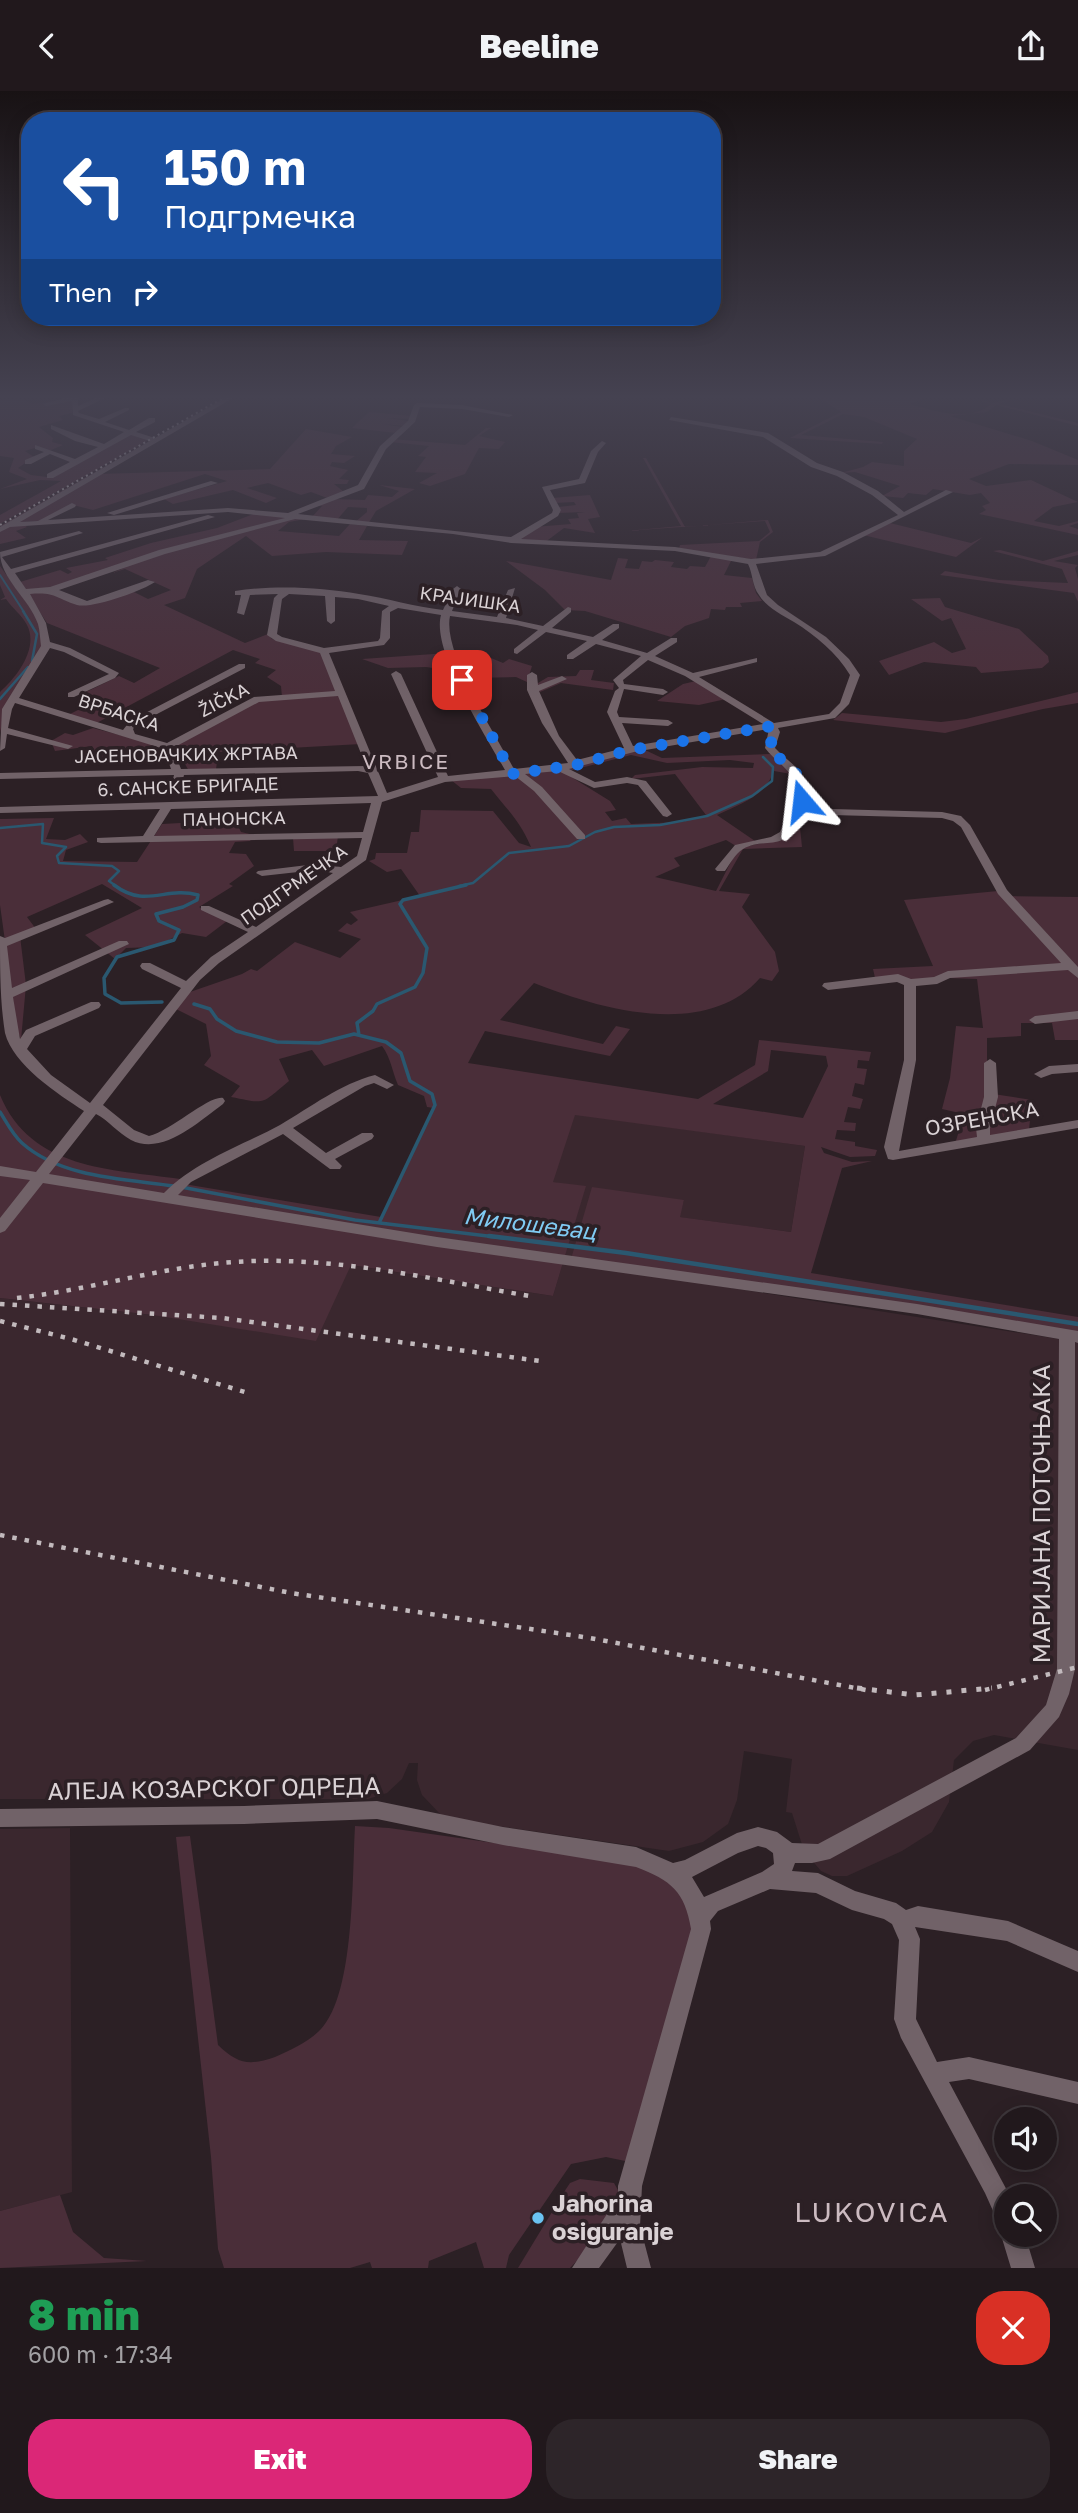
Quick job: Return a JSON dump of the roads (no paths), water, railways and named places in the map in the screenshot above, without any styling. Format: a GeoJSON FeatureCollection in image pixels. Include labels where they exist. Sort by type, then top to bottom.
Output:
{"type":"FeatureCollection","features":[{"type":"Feature","properties":{"kind":"street"},"geometry":{"type":"LineString","coordinates":[[0,530],[53,500]]}},
{"type":"Feature","properties":{"kind":"street"},"geometry":{"type":"LineString","coordinates":[[85,521],[158,500]]}},
{"type":"Feature","properties":{"kind":"street"},"geometry":{"type":"LineString","coordinates":[[24,592],[51,590],[162,552],[284,523],[309,506],[326,500]]}},
{"type":"Feature","properties":{"kind":"street"},"geometry":{"type":"LineString","coordinates":[[512,541],[555,513],[557,510],[551,500]]}},
{"type":"Feature","properties":{"kind":"street"},"geometry":{"type":"LineString","coordinates":[[884,500],[903,515]]}},
{"type":"Feature","properties":{"kind":"street"},"geometry":{"type":"LineString","coordinates":[[10,524],[228,510],[453,532],[512,541],[675,549],[751,562],[827,553],[934,500]]}},
{"type":"Feature","properties":{"kind":"street"},"geometry":{"type":"LineString","coordinates":[[38,522],[72,505]]}},
{"type":"Feature","properties":{"kind":"street"},"geometry":{"type":"LineString","coordinates":[[9,572],[228,510]]}},
{"type":"Feature","properties":{"kind":"street"},"geometry":{"type":"LineString","coordinates":[[70,522],[71,529],[101,547]]}},
{"type":"Feature","properties":{"kind":"street"},"geometry":{"type":"LineString","coordinates":[[0,748],[7,709],[35,668],[47,644],[42,623],[0,557],[79,533]]}},
{"type":"Feature","properties":{"kind":"street"},"geometry":{"type":"LineString","coordinates":[[324,651],[372,770],[380,799],[444,779],[560,768],[630,750],[832,716],[844,704],[855,675],[845,661],[811,630],[766,600],[757,588],[755,568],[751,562]]}},
{"type":"Feature","properties":{"kind":"street"},"geometry":{"type":"LineString","coordinates":[[51,590],[79,603],[93,603],[151,582]]}},
{"type":"Feature","properties":{"kind":"street"},"geometry":{"type":"LineString","coordinates":[[457,589],[444,622],[455,664],[515,774],[538,789],[581,837]]}},
{"type":"Feature","properties":{"kind":"street"},"geometry":{"type":"LineString","coordinates":[[501,619],[512,590]]}},
{"type":"Feature","properties":{"kind":"street","name":"КРАЈИШКА"},"geometry":{"type":"LineString","coordinates":[[241,613],[242,593],[342,593],[395,605],[501,619],[544,628],[651,657],[691,676],[772,726]]}},
{"type":"Feature","properties":{"kind":"street"},"geometry":{"type":"LineString","coordinates":[[285,593],[279,596],[276,604],[272,631],[275,637],[324,651],[381,643],[386,638],[386,611],[395,605]]}},
{"type":"Feature","properties":{"kind":"street"},"geometry":{"type":"LineString","coordinates":[[329,594],[331,621]]}},
{"type":"Feature","properties":{"kind":"street"},"geometry":{"type":"LineString","coordinates":[[517,651],[568,610]]}},
{"type":"Feature","properties":{"kind":"street"},"geometry":{"type":"LineString","coordinates":[[570,657],[617,626]]}},
{"type":"Feature","properties":{"kind":"street"},"geometry":{"type":"LineString","coordinates":[[630,750],[612,712],[620,689],[618,680],[629,667],[651,657],[674,640]]}},
{"type":"Feature","properties":{"kind":"street"},"geometry":{"type":"LineString","coordinates":[[47,644],[67,650],[114,673],[113,676],[71,695]]}},
{"type":"Feature","properties":{"kind":"street"},"geometry":{"type":"LineString","coordinates":[[691,676],[754,660]]}},
{"type":"Feature","properties":{"kind":"street"},"geometry":{"type":"LineString","coordinates":[[737,665],[755,674]]}},
{"type":"Feature","properties":{"kind":"street"},"geometry":{"type":"LineString","coordinates":[[130,734],[128,729],[133,723],[242,666]]}},
{"type":"Feature","properties":{"kind":"street"},"geometry":{"type":"LineString","coordinates":[[397,674],[444,779]]}},
{"type":"Feature","properties":{"kind":"street"},"geometry":{"type":"LineString","coordinates":[[532,675],[531,690],[563,750],[576,765]]}},
{"type":"Feature","properties":{"kind":"street"},"geometry":{"type":"LineString","coordinates":[[531,690],[562,679]]}},
{"type":"Feature","properties":{"kind":"street"},"geometry":{"type":"LineString","coordinates":[[620,689],[663,692]]}},
{"type":"Feature","properties":{"kind":"street","name":"ŽIČKA"},"geometry":{"type":"LineString","coordinates":[[168,747],[257,699],[341,693]]}},
{"type":"Feature","properties":{"kind":"street","name":"ВРБАСКА"},"geometry":{"type":"LineString","coordinates":[[12,699],[168,747],[179,773]]}},
{"type":"Feature","properties":{"kind":"street"},"geometry":{"type":"LineString","coordinates":[[616,720],[668,723]]}},
{"type":"Feature","properties":{"kind":"street"},"geometry":{"type":"LineString","coordinates":[[772,726],[775,732],[769,748],[802,781],[805,794],[802,801],[805,807],[819,811],[943,815],[957,818],[970,832],[1002,892],[1074,970]]}},
{"type":"Feature","properties":{"kind":"street"},"geometry":{"type":"LineString","coordinates":[[4,730],[68,746]]}},
{"type":"Feature","properties":{"kind":"street","name":"ЈАСЕНОВАЧКИХ ЖРТАВА"},"geometry":{"type":"LineString","coordinates":[[0,776],[358,768],[372,770]]}},
{"type":"Feature","properties":{"kind":"street"},"geometry":{"type":"LineString","coordinates":[[560,768],[594,785],[637,781],[642,783],[667,814]]}},
{"type":"Feature","properties":{"kind":"street"},"geometry":{"type":"LineString","coordinates":[[175,792],[179,773]]}},
{"type":"Feature","properties":{"kind":"street","name":"6. САНСКЕ БРИГАДЕ"},"geometry":{"type":"LineString","coordinates":[[0,810],[380,799]]}},
{"type":"Feature","properties":{"kind":"street","name":"ПОДГРМЕЧКА"},"geometry":{"type":"LineString","coordinates":[[0,1227],[185,991],[215,960],[362,858],[380,799]]}},
{"type":"Feature","properties":{"kind":"street"},"geometry":{"type":"LineString","coordinates":[[147,839],[167,806]]}},
{"type":"Feature","properties":{"kind":"street"},"geometry":{"type":"LineString","coordinates":[[721,869],[741,846],[785,836],[791,817],[805,807]]}},
{"type":"Feature","properties":{"kind":"street","name":"ПАНОНСКА"},"geometry":{"type":"LineString","coordinates":[[102,840],[368,835]]}},
{"type":"Feature","properties":{"kind":"street"},"geometry":{"type":"LineString","coordinates":[[262,873],[316,867],[343,871]]}},
{"type":"Feature","properties":{"kind":"street"},"geometry":{"type":"LineString","coordinates":[[108,902],[1,942],[12,1035],[20,1050],[43,1074],[135,1136],[154,1141],[218,1101]]}},
{"type":"Feature","properties":{"kind":"street"},"geometry":{"type":"LineString","coordinates":[[205,908],[258,932]]}},
{"type":"Feature","properties":{"kind":"street"},"geometry":{"type":"LineString","coordinates":[[7,995],[123,944]]}},
{"type":"Feature","properties":{"kind":"street"},"geometry":{"type":"LineString","coordinates":[[146,966],[185,991]]}},
{"type":"Feature","properties":{"kind":"street"},"geometry":{"type":"LineString","coordinates":[[828,986],[898,978],[910,983],[937,980],[948,975],[1074,970]]}},
{"type":"Feature","properties":{"kind":"street","name":"ОЗРЕНСКА"},"geometry":{"type":"LineString","coordinates":[[910,983],[910,1060],[891,1147],[892,1156],[1078,1124]]}},
{"type":"Feature","properties":{"kind":"street"},"geometry":{"type":"LineString","coordinates":[[12,1035],[30,1033],[95,1005]]}},
{"type":"Feature","properties":{"kind":"street"},"geometry":{"type":"LineString","coordinates":[[1035,1020],[1078,1015]]}},
{"type":"Feature","properties":{"kind":"street"},"geometry":{"type":"LineString","coordinates":[[20,1050],[30,1033]]}},
{"type":"Feature","properties":{"kind":"street"},"geometry":{"type":"LineString","coordinates":[[984,1141],[983,1128],[991,1097],[990,1063]]}},
{"type":"Feature","properties":{"kind":"street"},"geometry":{"type":"LineString","coordinates":[[1041,1074],[1049,1070],[1078,1068]]}},
{"type":"Feature","properties":{"kind":"street"},"geometry":{"type":"LineString","coordinates":[[173,1190],[360,1083],[375,1079],[387,1085]]}},
{"type":"Feature","properties":{"kind":"street"},"geometry":{"type":"LineString","coordinates":[[284,1128],[330,1163],[367,1136]]}},
{"type":"Feature","properties":{"kind":"street"},"geometry":{"type":"LineString","coordinates":[[0,1171],[44,1173],[173,1190],[437,1242],[917,1310],[1073,1337]]}},
{"type":"Feature","properties":{"kind":"street","name":"МАРИЈАНА ПОТОЧЊАКА"},"geometry":{"type":"LineString","coordinates":[[782,1848],[792,1854],[823,1852],[1023,1744],[1046,1723],[1059,1705],[1072,1619],[1073,1337]]}},
{"type":"Feature","properties":{"kind":"street","name":"АЛЕЈА КОЗАРСКОГ ОДРЕДА"},"geometry":{"type":"LineString","coordinates":[[0,1818],[244,1815],[377,1810],[503,1836],[636,1857],[673,1874],[691,1893],[700,1917]]}},
{"type":"Feature","properties":{"kind":"street"},"geometry":{"type":"LineString","coordinates":[[584,2268],[616,2224],[628,2199],[699,1943],[700,1917],[711,1904],[769,1879],[781,1871],[785,1864],[782,1848],[769,1836],[750,1836],[689,1871],[673,1874]]}},
{"type":"Feature","properties":{"kind":"street"},"geometry":{"type":"LineString","coordinates":[[769,1879],[818,1883],[852,1900],[889,1910],[902,1921],[910,1939],[905,2019],[912,2038],[994,2191]]}},
{"type":"Feature","properties":{"kind":"street"},"geometry":{"type":"LineString","coordinates":[[902,1921],[906,1917],[918,1916],[1008,1931],[1078,1962]]}},
{"type":"Feature","properties":{"kind":"street"},"geometry":{"type":"LineString","coordinates":[[933,2074],[969,2068],[1078,2093]]}},
{"type":"Feature","properties":{"kind":"street"},"geometry":{"type":"LineString","coordinates":[[628,2199],[628,2226],[639,2268]]}},
{"type":"Feature","properties":{"kind":"street"},"geometry":{"type":"LineString","coordinates":[[1017,2247],[1023,2268]]}},
{"type":"Feature","properties":{"kind":"waterway","name":"Милошевац"},"geometry":{"type":"LineString","coordinates":[[0,575],[24,612]]}},
{"type":"Feature","properties":{"kind":"waterway","name":"Милошевац"},"geometry":{"type":"LineString","coordinates":[[23,611],[37,634],[32,661]]}},
{"type":"Feature","properties":{"kind":"waterway","name":"Милошевац"},"geometry":{"type":"LineString","coordinates":[[0,699],[28,667]]}},
{"type":"Feature","properties":{"kind":"waterway"},"geometry":{"type":"LineString","coordinates":[[459,886],[473,883],[509,853],[569,846],[595,832],[614,827],[660,825],[707,816],[752,796],[772,781],[773,767],[763,757]]}},
{"type":"Feature","properties":{"kind":"waterway"},"geometry":{"type":"LineString","coordinates":[[0,828],[43,824],[42,843],[66,847],[57,856],[59,863],[112,866],[119,871],[109,881],[116,886]]}},
{"type":"Feature","properties":{"kind":"waterway"},"geometry":{"type":"LineString","coordinates":[[114,885],[136,895],[198,895],[197,900],[183,907],[156,914],[159,921],[179,930],[174,940],[117,957],[104,978],[105,994],[121,1003],[162,1002]]}},
{"type":"Feature","properties":{"kind":"waterway"},"geometry":{"type":"LineString","coordinates":[[359,1035],[357,1023],[373,1011],[377,1004],[415,987],[423,973],[427,948],[400,904],[403,900],[466,885]]}},
{"type":"Feature","properties":{"kind":"waterway"},"geometry":{"type":"LineString","coordinates":[[194,1004],[210,1009],[217,1019],[236,1031],[277,1042],[319,1043],[354,1034],[386,1042],[401,1053],[410,1081],[432,1094],[435,1105],[379,1223]]}},
{"type":"Feature","properties":{"kind":"waterway","name":"Милошевац"},"geometry":{"type":"LineString","coordinates":[[0,1112],[22,1143],[55,1163],[94,1175],[174,1186]]}},
{"type":"Feature","properties":{"kind":"waterway","name":"Милошевац"},"geometry":{"type":"LineString","coordinates":[[181,1187],[379,1223]]}},
{"type":"Feature","properties":{"kind":"waterway","name":"Милошевац"},"geometry":{"type":"LineString","coordinates":[[379,1223],[504,1238]]}},
{"type":"Feature","properties":{"kind":"waterway","name":"Милошевац"},"geometry":{"type":"LineString","coordinates":[[489,1236],[626,1253],[1078,1324]]}},
{"type":"Feature","properties":{"kind":"railway"},"geometry":{"type":"LineString","coordinates":[[0,525],[45,500]]}},
{"type":"Feature","properties":{"kind":"railway"},"geometry":{"type":"LineString","coordinates":[[17,1298],[206,1265],[271,1261],[309,1262],[385,1271],[535,1297]]}},
{"type":"Feature","properties":{"kind":"railway"},"geometry":{"type":"LineString","coordinates":[[0,1304],[222,1318],[540,1361]]}},
{"type":"Feature","properties":{"kind":"railway"},"geometry":{"type":"LineString","coordinates":[[0,1321],[71,1339],[248,1393]]}},
{"type":"Feature","properties":{"kind":"railway"},"geometry":{"type":"LineString","coordinates":[[0,1535],[291,1593],[590,1638],[866,1690]]}},
{"type":"Feature","properties":{"kind":"railway"},"geometry":{"type":"LineString","coordinates":[[985,1690],[1078,1667]]}},
{"type":"Feature","properties":{"kind":"railway"},"geometry":{"type":"LineString","coordinates":[[857,1688],[915,1695],[992,1688]]}},
{"type":"Feature","properties":{"kind":"place","name":"Jahorina osiguranje"},"geometry":{"type":"Point","coordinates":[538,2218]}},
{"type":"Feature","properties":{"kind":"district","name":"VRBICE"},"geometry":{"type":"Point","coordinates":[406,762]}},
{"type":"Feature","properties":{"kind":"district","name":"LUKOVICA"},"geometry":{"type":"Point","coordinates":[872,2212]}}]}
